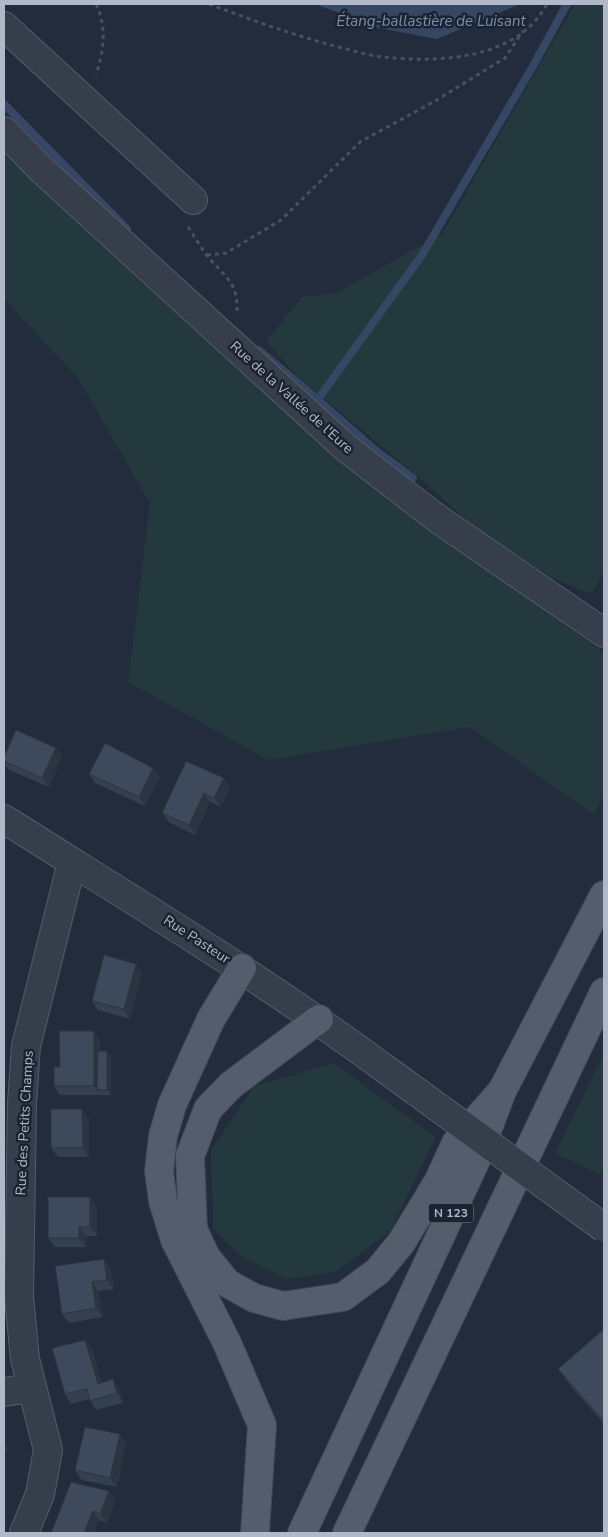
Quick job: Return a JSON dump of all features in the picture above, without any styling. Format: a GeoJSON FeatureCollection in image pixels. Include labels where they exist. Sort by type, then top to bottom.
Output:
{"type":"FeatureCollection","features":[{"type":"Feature","properties":{"kind":"main road","name":"N 123"},"geometry":{"type":"LineString","coordinates":[[302,1533],[476,1160],[502,1091],[604,894]]}},
{"type":"Feature","properties":{"kind":"main road"},"geometry":{"type":"LineString","coordinates":[[242,968],[212,1019],[172,1104],[163,1136],[159,1171],[163,1200],[176,1240],[227,1343],[262,1425],[255,1533]]}},
{"type":"Feature","properties":{"kind":"main road","name":"N 123"},"geometry":{"type":"LineString","coordinates":[[347,1533],[604,992]]}},
{"type":"Feature","properties":{"kind":"main road"},"geometry":{"type":"LineString","coordinates":[[319,1020],[231,1085],[208,1109],[190,1156],[193,1229],[206,1257],[227,1283],[254,1298],[283,1306],[342,1297],[378,1271],[406,1236],[438,1182],[456,1143],[502,1091]]}},
{"type":"Feature","properties":{"kind":"street"},"geometry":{"type":"LineString","coordinates":[[4,26],[193,200]]}},
{"type":"Feature","properties":{"kind":"street","name":"Rue de la Vallée de l'Eure"},"geometry":{"type":"LineString","coordinates":[[4,131],[42,170],[346,448],[438,519],[604,633]]}},
{"type":"Feature","properties":{"kind":"street","name":"Rue Pasteur"},"geometry":{"type":"LineString","coordinates":[[4,819],[242,968],[319,1020],[604,1228]]}},
{"type":"Feature","properties":{"kind":"street","name":"Rue des Petits Champs"},"geometry":{"type":"LineString","coordinates":[[24,1533],[40,1494],[48,1450],[25,1359],[19,1297],[22,1103],[26,1046],[72,862]]}},
{"type":"Feature","properties":{"kind":"street"},"geometry":{"type":"LineString","coordinates":[[4,1392],[32,1388]]}},
{"type":"Feature","properties":{"kind":"path"},"geometry":{"type":"LineString","coordinates":[[209,4],[324,43],[382,58],[442,59],[478,54],[508,41],[524,31]]}},
{"type":"Feature","properties":{"kind":"path"},"geometry":{"type":"LineString","coordinates":[[207,255],[226,253],[281,220],[360,142],[435,101],[506,58],[524,31],[547,4]]}},
{"type":"Feature","properties":{"kind":"green space"},"geometry":{"type":"Polygon","coordinates":[[[575,4],[604,4],[604,573],[591,594],[553,578],[482,534],[420,478],[298,377],[266,341],[302,297],[336,293],[442,234],[575,4]]]}},
{"type":"Feature","properties":{"kind":"green space"},"geometry":{"type":"Polygon","coordinates":[[[4,154],[383,494],[604,653],[604,795],[594,815],[470,727],[268,760],[128,682],[150,503],[78,378],[4,299],[4,154]]]}},
{"type":"Feature","properties":{"kind":"green space"},"geometry":{"type":"Polygon","coordinates":[[[604,1053],[604,1165],[600,1175],[555,1153],[604,1053]]]}},
{"type":"Feature","properties":{"kind":"green space"},"geometry":{"type":"Polygon","coordinates":[[[333,1063],[436,1137],[391,1230],[336,1272],[287,1279],[241,1256],[213,1229],[211,1151],[254,1086],[333,1063]]]}},
{"type":"Feature","properties":{"kind":"water","name":"Étang-ballastière de Luisant"},"geometry":{"type":"Polygon","coordinates":[[[315,4],[520,4],[437,39],[379,28],[315,4]]]}},
{"type":"Feature","properties":{"kind":"building"},"geometry":{"type":"Polygon","coordinates":[[[16,730],[56,748],[42,778],[4,761],[16,730]]]}},
{"type":"Feature","properties":{"kind":"building"},"geometry":{"type":"Polygon","coordinates":[[[105,743],[153,768],[139,797],[89,774],[105,743]]]}},
{"type":"Feature","properties":{"kind":"building"},"geometry":{"type":"Polygon","coordinates":[[[186,761],[224,778],[214,798],[204,793],[189,825],[162,813],[186,761]]]}},
{"type":"Feature","properties":{"kind":"building"},"geometry":{"type":"Polygon","coordinates":[[[104,955],[136,964],[124,1009],[92,1001],[104,955]]]}},
{"type":"Feature","properties":{"kind":"building"},"geometry":{"type":"Polygon","coordinates":[[[59,1031],[94,1031],[94,1086],[54,1086],[54,1067],[60,1067],[59,1031]]]}},
{"type":"Feature","properties":{"kind":"building"},"geometry":{"type":"Polygon","coordinates":[[[98,1051],[107,1051],[107,1090],[97,1090],[98,1051]]]}},
{"type":"Feature","properties":{"kind":"building"},"geometry":{"type":"Polygon","coordinates":[[[51,1109],[82,1109],[83,1148],[51,1148],[51,1109]]]}},
{"type":"Feature","properties":{"kind":"building"},"geometry":{"type":"Polygon","coordinates":[[[48,1197],[90,1197],[90,1227],[79,1227],[79,1238],[48,1238],[48,1197]]]}},
{"type":"Feature","properties":{"kind":"building"},"geometry":{"type":"Polygon","coordinates":[[[104,1259],[107,1280],[92,1282],[96,1308],[62,1314],[55,1266],[104,1259]]]}},
{"type":"Feature","properties":{"kind":"building"},"geometry":{"type":"Polygon","coordinates":[[[604,1329],[604,1421],[558,1369],[604,1329]]]}},
{"type":"Feature","properties":{"kind":"building"},"geometry":{"type":"Polygon","coordinates":[[[85,1340],[98,1384],[113,1379],[117,1393],[90,1401],[87,1389],[65,1394],[52,1348],[85,1340]]]}},
{"type":"Feature","properties":{"kind":"building"},"geometry":{"type":"Polygon","coordinates":[[[85,1427],[120,1434],[110,1478],[75,1470],[85,1427]]]}},
{"type":"Feature","properties":{"kind":"building"},"geometry":{"type":"Polygon","coordinates":[[[71,1482],[109,1491],[100,1514],[93,1511],[84,1533],[51,1533],[71,1482]]]}},
{"type":"Feature","properties":{"kind":"waterway"},"geometry":{"type":"LineString","coordinates":[[259,350],[317,399],[321,395],[422,255],[533,66],[567,4]]}},
{"type":"Feature","properties":{"kind":"waterway"},"geometry":{"type":"LineString","coordinates":[[4,104],[127,229]]}},
{"type":"Feature","properties":{"kind":"waterway"},"geometry":{"type":"LineString","coordinates":[[317,399],[375,450],[413,478]]}}]}
